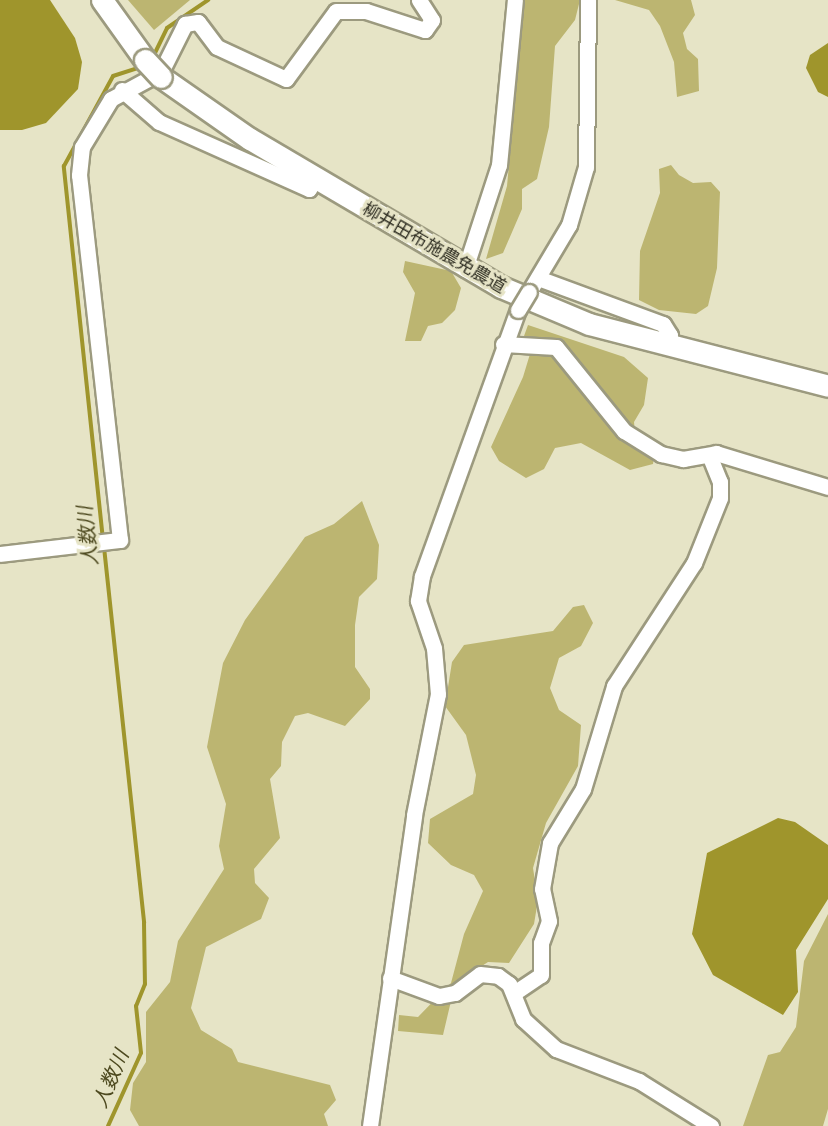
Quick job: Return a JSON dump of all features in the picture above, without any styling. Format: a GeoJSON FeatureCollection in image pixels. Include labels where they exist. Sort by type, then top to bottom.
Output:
{"type":"FeatureCollection","features":[{"type":"Feature","properties":{"kind":"street","name":"柳井田布施農免農道"},"geometry":{"type":"LineString","coordinates":[[102,0],[145,60],[161,76],[315,178],[465,269],[589,324],[828,386]]}},
{"type":"Feature","properties":{"kind":"street"},"geometry":{"type":"LineString","coordinates":[[0,554],[120,540],[79,175],[82,147],[122,90],[161,72],[185,24],[198,22],[217,47],[286,79],[336,11],[374,13],[425,30],[432,20],[419,0]]}},
{"type":"Feature","properties":{"kind":"street"},"geometry":{"type":"LineString","coordinates":[[465,269],[499,165],[515,0]]}},
{"type":"Feature","properties":{"kind":"street"},"geometry":{"type":"LineString","coordinates":[[370,1126],[390,978],[438,694],[434,648],[418,601],[422,576],[503,344],[518,310],[569,225],[586,167],[588,0]]}},
{"type":"Feature","properties":{"kind":"street"},"geometry":{"type":"LineString","coordinates":[[122,90],[159,122],[309,189],[315,178]]}},
{"type":"Feature","properties":{"kind":"street"},"geometry":{"type":"LineString","coordinates":[[538,278],[663,324],[670,335],[668,346]]}},
{"type":"Feature","properties":{"kind":"street"},"geometry":{"type":"LineString","coordinates":[[503,344],[556,347],[624,431],[642,444],[683,459],[710,457],[716,453],[828,488]]}},
{"type":"Feature","properties":{"kind":"street"},"geometry":{"type":"LineString","coordinates":[[514,993],[541,975],[541,943],[549,921],[542,889],[550,843],[586,782],[614,686],[694,562],[720,498],[720,482],[710,457]]}},
{"type":"Feature","properties":{"kind":"street"},"geometry":{"type":"LineString","coordinates":[[390,978],[439,996],[489,973],[514,993],[523,1019],[556,1049],[639,1081],[711,1126]]}},
{"type":"Feature","properties":{"kind":"shaded area"},"geometry":{"type":"Polygon","coordinates":[[[0,0],[50,0],[75,38],[82,62],[78,89],[46,123],[22,130],[0,130],[0,0]]]}},
{"type":"Feature","properties":{"kind":"shaded area"},"geometry":{"type":"Polygon","coordinates":[[[128,0],[190,0],[154,30],[128,0]]]}},
{"type":"Feature","properties":{"kind":"shaded area"},"geometry":{"type":"Polygon","coordinates":[[[524,0],[580,0],[575,20],[555,46],[549,127],[537,179],[522,189],[522,209],[503,253],[486,259],[507,186],[524,0]]]}},
{"type":"Feature","properties":{"kind":"shaded area"},"geometry":{"type":"Polygon","coordinates":[[[615,0],[691,0],[695,15],[683,33],[687,49],[698,59],[699,91],[677,97],[674,62],[660,26],[649,10],[615,0]]]}},
{"type":"Feature","properties":{"kind":"shaded area"},"geometry":{"type":"Polygon","coordinates":[[[828,43],[828,97],[818,92],[806,68],[810,55],[828,43]]]}},
{"type":"Feature","properties":{"kind":"shaded area"},"geometry":{"type":"Polygon","coordinates":[[[671,165],[679,175],[693,183],[711,182],[720,192],[717,268],[708,306],[696,314],[659,310],[639,300],[640,251],[660,193],[659,169],[671,165]]]}},
{"type":"Feature","properties":{"kind":"shaded area"},"geometry":{"type":"Polygon","coordinates":[[[405,261],[451,271],[461,288],[455,310],[442,323],[428,326],[421,341],[405,341],[415,293],[403,272],[405,261]]]}},
{"type":"Feature","properties":{"kind":"shaded area"},"geometry":{"type":"Polygon","coordinates":[[[528,325],[624,357],[648,378],[644,405],[634,422],[636,443],[654,457],[653,464],[630,470],[581,443],[555,448],[544,469],[526,478],[499,461],[491,447],[523,377],[530,354],[524,336],[528,325]]]}},
{"type":"Feature","properties":{"kind":"shaded area"},"geometry":{"type":"Polygon","coordinates":[[[362,501],[379,545],[377,579],[359,597],[355,625],[355,667],[370,689],[370,699],[345,726],[308,713],[295,716],[282,742],[281,766],[270,779],[280,838],[254,869],[255,883],[269,898],[261,919],[206,947],[191,1008],[201,1030],[232,1049],[238,1062],[330,1085],[336,1100],[324,1114],[328,1126],[139,1126],[130,1110],[133,1083],[146,1062],[146,1012],[170,982],[178,941],[224,869],[219,846],[226,804],[207,747],[223,663],[245,620],[305,537],[334,524],[362,501]]]}},
{"type":"Feature","properties":{"kind":"shaded area"},"geometry":{"type":"Polygon","coordinates":[[[584,605],[593,623],[581,646],[559,658],[550,688],[559,710],[581,725],[578,766],[546,823],[533,868],[538,900],[534,924],[509,963],[488,962],[468,975],[451,1001],[443,1035],[398,1031],[399,1015],[418,1017],[451,983],[464,934],[483,891],[474,875],[451,865],[428,843],[430,819],[473,794],[476,775],[466,735],[445,706],[452,662],[464,645],[553,631],[573,607],[584,605]]]}},
{"type":"Feature","properties":{"kind":"shaded area"},"geometry":{"type":"Polygon","coordinates":[[[778,818],[795,822],[828,845],[828,899],[796,950],[798,992],[783,1015],[713,975],[692,934],[707,853],[778,818]]]}},
{"type":"Feature","properties":{"kind":"shaded area"},"geometry":{"type":"Polygon","coordinates":[[[828,914],[828,1109],[823,1126],[743,1126],[768,1055],[780,1052],[796,1027],[804,961],[828,914]]]}},
{"type":"Feature","properties":{"kind":"waterway","name":"人数川"},"geometry":{"type":"LineString","coordinates":[[152,59],[167,28],[208,0]]}},
{"type":"Feature","properties":{"kind":"waterway","name":"人数川"},"geometry":{"type":"LineString","coordinates":[[103,540],[64,166],[113,76],[141,67]]}},
{"type":"Feature","properties":{"kind":"waterway","name":"人数川"},"geometry":{"type":"LineString","coordinates":[[104,547],[144,923],[145,984],[136,1006],[141,1053],[108,1126]]}}]}
